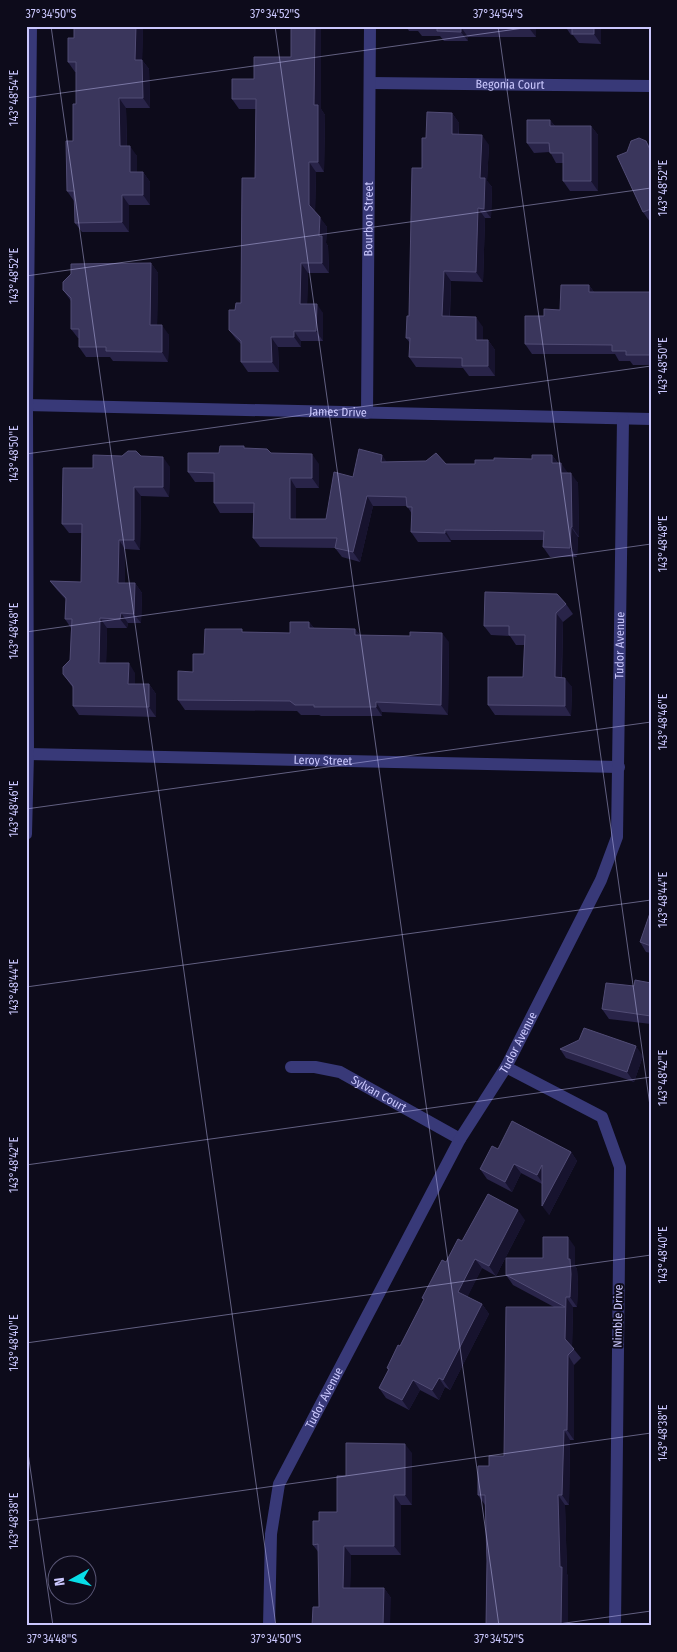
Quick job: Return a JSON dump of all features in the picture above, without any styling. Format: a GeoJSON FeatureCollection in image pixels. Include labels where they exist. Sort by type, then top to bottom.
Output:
{"type":"FeatureCollection","features":[{"type":"Feature","properties":{"kind":"street"},"geometry":{"type":"LineString","coordinates":[[26,834],[28,754],[27,405],[31,26]]}},
{"type":"Feature","properties":{"kind":"street","name":"Bourbon Street"},"geometry":{"type":"LineString","coordinates":[[367,413],[370,26]]}},
{"type":"Feature","properties":{"kind":"street","name":"Begonia Court"},"geometry":{"type":"LineString","coordinates":[[370,83],[651,86]]}},
{"type":"Feature","properties":{"kind":"street","name":"James Drive"},"geometry":{"type":"LineString","coordinates":[[27,405],[651,420]]}},
{"type":"Feature","properties":{"kind":"street","name":"Tudor Avenue"},"geometry":{"type":"LineString","coordinates":[[269,1626],[271,1534],[279,1484],[460,1139],[506,1067],[601,880],[617,837],[624,420]]}},
{"type":"Feature","properties":{"kind":"street","name":"Leroy Street"},"geometry":{"type":"LineString","coordinates":[[28,754],[619,767]]}},
{"type":"Feature","properties":{"kind":"street","name":"Sylvan Court"},"geometry":{"type":"LineString","coordinates":[[291,1067],[315,1067],[340,1072],[460,1139]]}},
{"type":"Feature","properties":{"kind":"street","name":"Nimble Drive"},"geometry":{"type":"LineString","coordinates":[[506,1067],[602,1117],[620,1167],[615,1626]]}},
{"type":"Feature","properties":{"kind":"building"},"geometry":{"type":"Polygon","coordinates":[[[74,26],[136,26],[135,60],[142,60],[143,98],[119,98],[120,146],[130,146],[130,172],[143,172],[143,195],[122,195],[122,222],[75,223],[74,191],[67,191],[66,141],[73,141],[73,104],[76,104],[76,62],[68,62],[68,38],[74,38],[74,26]]]}},
{"type":"Feature","properties":{"kind":"building"},"geometry":{"type":"Polygon","coordinates":[[[291,26],[315,26],[314,105],[318,105],[318,162],[309,162],[309,205],[320,217],[319,236],[322,236],[322,263],[301,263],[300,304],[317,304],[316,331],[294,331],[294,337],[271,337],[272,362],[241,362],[241,341],[229,330],[229,310],[235,310],[236,303],[241,303],[242,178],[255,178],[256,99],[232,99],[232,79],[254,79],[254,57],[291,57],[291,26]]]}},
{"type":"Feature","properties":{"kind":"building"},"geometry":{"type":"Polygon","coordinates":[[[437,26],[529,26],[529,28],[461,27],[461,32],[437,31],[437,26]]]}},
{"type":"Feature","properties":{"kind":"building"},"geometry":{"type":"Polygon","coordinates":[[[572,26],[594,26],[594,34],[572,34],[572,26]]]}},
{"type":"Feature","properties":{"kind":"building"},"geometry":{"type":"Polygon","coordinates":[[[427,112],[452,113],[452,134],[482,135],[480,178],[485,178],[484,209],[478,208],[476,272],[444,271],[442,316],[476,317],[476,340],[488,340],[488,366],[462,366],[462,358],[409,357],[410,338],[406,338],[407,316],[409,316],[412,168],[422,168],[422,138],[426,138],[427,112]]]}},
{"type":"Feature","properties":{"kind":"building"},"geometry":{"type":"Polygon","coordinates":[[[527,120],[550,120],[550,126],[591,126],[591,181],[563,181],[563,153],[550,153],[549,143],[527,143],[527,120]]]}},
{"type":"Feature","properties":{"kind":"building"},"geometry":{"type":"Polygon","coordinates":[[[639,138],[646,141],[651,152],[651,209],[643,212],[617,156],[627,152],[631,141],[639,138]]]}},
{"type":"Feature","properties":{"kind":"building"},"geometry":{"type":"Polygon","coordinates":[[[151,263],[150,325],[162,325],[162,352],[106,351],[106,347],[79,347],[79,329],[71,329],[71,298],[63,290],[63,282],[71,274],[71,264],[151,263]]]}},
{"type":"Feature","properties":{"kind":"building"},"geometry":{"type":"Polygon","coordinates":[[[561,285],[589,285],[589,292],[651,292],[651,355],[626,355],[626,351],[612,351],[612,345],[525,344],[525,316],[544,316],[544,309],[560,310],[561,285]]]}},
{"type":"Feature","properties":{"kind":"building"},"geometry":{"type":"Polygon","coordinates":[[[220,446],[244,446],[244,448],[267,449],[271,453],[312,454],[312,478],[290,478],[290,519],[326,519],[334,472],[353,477],[359,449],[382,455],[381,462],[426,461],[436,453],[446,464],[475,464],[475,460],[494,460],[494,458],[532,459],[532,455],[552,455],[552,463],[561,463],[561,473],[571,473],[572,527],[570,548],[543,547],[544,531],[445,530],[445,533],[411,532],[412,507],[407,507],[406,497],[367,496],[353,552],[335,548],[337,538],[253,538],[254,503],[214,503],[214,473],[188,472],[188,453],[219,453],[220,446]]]}},
{"type":"Feature","properties":{"kind":"building"},"geometry":{"type":"Polygon","coordinates":[[[128,451],[136,451],[141,456],[163,457],[163,487],[134,487],[134,540],[119,540],[118,583],[135,583],[134,614],[121,613],[120,619],[100,618],[99,663],[129,663],[128,684],[149,684],[149,707],[73,706],[73,686],[63,674],[63,667],[70,660],[72,619],[65,619],[66,598],[50,581],[81,582],[82,524],[62,524],[63,468],[93,468],[93,455],[122,456],[128,451]]]}},
{"type":"Feature","properties":{"kind":"building"},"geometry":{"type":"Polygon","coordinates":[[[485,592],[557,594],[566,604],[556,613],[555,677],[565,678],[565,706],[488,705],[488,677],[523,677],[525,635],[509,635],[509,626],[484,626],[485,592]]]}},
{"type":"Feature","properties":{"kind":"building"},"geometry":{"type":"Polygon","coordinates":[[[290,622],[309,622],[309,628],[355,629],[355,635],[410,636],[410,632],[442,633],[441,705],[376,702],[376,707],[314,707],[314,705],[295,705],[290,701],[178,700],[178,671],[193,672],[193,654],[204,654],[205,629],[242,629],[242,632],[290,633],[290,622]]]}},
{"type":"Feature","properties":{"kind":"building"},"geometry":{"type":"Polygon","coordinates":[[[651,910],[651,946],[640,942],[651,910]]]}},
{"type":"Feature","properties":{"kind":"building"},"geometry":{"type":"Polygon","coordinates":[[[635,980],[651,983],[651,1016],[602,1009],[606,983],[634,986],[635,980]]]}},
{"type":"Feature","properties":{"kind":"building"},"geometry":{"type":"Polygon","coordinates":[[[584,1028],[636,1046],[627,1072],[560,1049],[579,1040],[584,1028]]]}},
{"type":"Feature","properties":{"kind":"building"},"geometry":{"type":"Polygon","coordinates":[[[512,1121],[571,1152],[542,1206],[542,1165],[537,1175],[514,1164],[505,1182],[480,1169],[492,1146],[498,1149],[512,1121]]]}},
{"type":"Feature","properties":{"kind":"building"},"geometry":{"type":"Polygon","coordinates":[[[488,1194],[518,1210],[489,1266],[475,1259],[458,1292],[482,1304],[443,1380],[439,1378],[432,1390],[413,1380],[402,1400],[379,1388],[389,1369],[387,1368],[419,1309],[424,1299],[422,1298],[442,1260],[446,1262],[458,1239],[462,1241],[488,1194]]]}},
{"type":"Feature","properties":{"kind":"building"},"geometry":{"type":"Polygon","coordinates":[[[543,1237],[568,1237],[568,1259],[570,1259],[571,1274],[570,1297],[566,1297],[565,1339],[574,1349],[568,1355],[567,1430],[564,1430],[562,1495],[558,1495],[560,1567],[562,1567],[561,1626],[486,1626],[485,1495],[478,1495],[478,1466],[489,1466],[489,1456],[504,1456],[506,1307],[565,1307],[506,1275],[506,1258],[543,1258],[543,1237]]]}},
{"type":"Feature","properties":{"kind":"building"},"geometry":{"type":"Polygon","coordinates":[[[346,1443],[405,1444],[405,1495],[394,1495],[394,1546],[344,1546],[343,1588],[384,1588],[383,1626],[312,1626],[313,1607],[319,1607],[318,1544],[313,1545],[313,1521],[319,1521],[319,1512],[337,1512],[337,1476],[346,1476],[346,1443]]]}}]}
